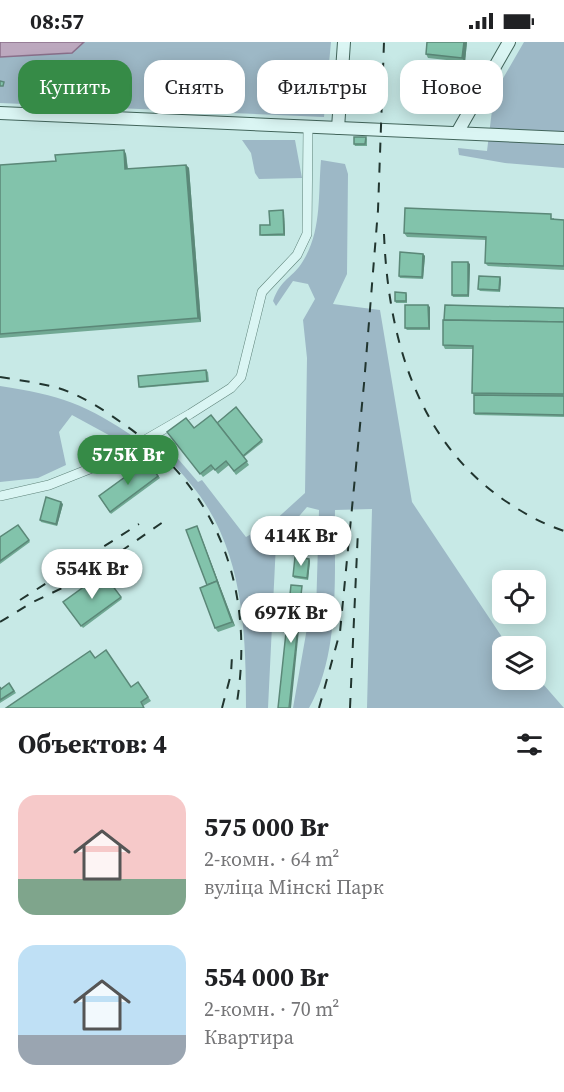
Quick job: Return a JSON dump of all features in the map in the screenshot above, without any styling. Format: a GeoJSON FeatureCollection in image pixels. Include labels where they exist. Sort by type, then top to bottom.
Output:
{"type":"FeatureCollection","features":[{"type":"Feature","properties":{"kind":"main road"},"geometry":{"type":"LineString","coordinates":[[338,128],[344,42]]}},
{"type":"Feature","properties":{"kind":"main road"},"geometry":{"type":"LineString","coordinates":[[457,133],[509,42]]}},
{"type":"Feature","properties":{"kind":"main road"},"geometry":{"type":"LineString","coordinates":[[0,113],[564,138]]}},
{"type":"Feature","properties":{"kind":"street"},"geometry":{"type":"LineString","coordinates":[[0,496],[49,485],[107,462],[231,388],[241,377],[262,292],[297,255],[307,234],[308,127]]}},
{"type":"Feature","properties":{"kind":"shaded area"},"geometry":{"type":"Polygon","coordinates":[[[0,42],[84,42],[72,53],[0,57],[0,42]]]}},
{"type":"Feature","properties":{"kind":"shaded area"},"geometry":{"type":"Polygon","coordinates":[[[84,42],[331,42],[329,60],[257,60],[257,114],[324,114],[324,117],[245,114],[245,60],[144,60],[144,109],[132,109],[132,60],[18,60],[18,104],[0,103],[0,57],[72,53],[84,42]]]}},
{"type":"Feature","properties":{"kind":"shaded area"},"geometry":{"type":"Polygon","coordinates":[[[524,42],[564,42],[564,168],[505,163],[459,155],[458,148],[487,151],[492,114],[503,114],[503,78],[524,42]]]}},
{"type":"Feature","properties":{"kind":"shaded area"},"geometry":{"type":"Polygon","coordinates":[[[242,140],[295,140],[302,178],[259,179],[255,173],[251,153],[242,140]]]}},
{"type":"Feature","properties":{"kind":"shaded area"},"geometry":{"type":"Polygon","coordinates":[[[321,160],[345,164],[348,174],[347,274],[333,304],[380,310],[412,502],[501,636],[492,636],[492,690],[546,690],[546,687],[564,708],[367,708],[372,509],[335,510],[334,612],[326,663],[309,708],[293,708],[307,628],[316,613],[319,510],[307,507],[276,543],[268,708],[246,708],[245,653],[240,598],[226,545],[215,520],[200,496],[155,444],[161,439],[198,482],[202,480],[246,537],[272,523],[305,493],[307,358],[303,320],[315,299],[308,284],[293,281],[276,306],[273,301],[283,283],[303,261],[313,237],[318,212],[321,160]]]}},
{"type":"Feature","properties":{"kind":"shaded area"},"geometry":{"type":"Polygon","coordinates":[[[0,386],[40,393],[72,403],[103,417],[137,439],[127,445],[72,415],[59,432],[66,465],[38,478],[0,482],[0,386]]]}},
{"type":"Feature","properties":{"kind":"building"},"geometry":{"type":"Polygon","coordinates":[[[427,42],[464,42],[462,58],[426,54],[427,42]]]}},
{"type":"Feature","properties":{"kind":"building"},"geometry":{"type":"Polygon","coordinates":[[[354,137],[366,137],[365,144],[354,144],[354,137]]]}},
{"type":"Feature","properties":{"kind":"building"},"geometry":{"type":"Polygon","coordinates":[[[124,150],[125,169],[186,165],[198,318],[0,334],[0,165],[56,161],[55,155],[124,150]]]}},
{"type":"Feature","properties":{"kind":"building"},"geometry":{"type":"Polygon","coordinates":[[[405,208],[551,214],[551,219],[564,220],[564,266],[485,263],[486,237],[404,233],[405,208]]]}},
{"type":"Feature","properties":{"kind":"building"},"geometry":{"type":"Polygon","coordinates":[[[283,210],[284,234],[260,235],[260,225],[270,225],[269,211],[283,210]]]}},
{"type":"Feature","properties":{"kind":"building"},"geometry":{"type":"Polygon","coordinates":[[[400,252],[423,254],[422,277],[399,276],[400,252]]]}},
{"type":"Feature","properties":{"kind":"building"},"geometry":{"type":"Polygon","coordinates":[[[452,262],[468,262],[468,295],[452,295],[452,262]]]}},
{"type":"Feature","properties":{"kind":"building"},"geometry":{"type":"Polygon","coordinates":[[[479,276],[500,277],[499,290],[478,289],[479,276]]]}},
{"type":"Feature","properties":{"kind":"building"},"geometry":{"type":"Polygon","coordinates":[[[395,292],[406,293],[406,301],[395,301],[395,292]]]}},
{"type":"Feature","properties":{"kind":"building"},"geometry":{"type":"Polygon","coordinates":[[[405,305],[428,305],[429,328],[405,328],[405,305]]]}},
{"type":"Feature","properties":{"kind":"building"},"geometry":{"type":"Polygon","coordinates":[[[445,305],[564,308],[564,322],[444,320],[445,305]]]}},
{"type":"Feature","properties":{"kind":"building"},"geometry":{"type":"Polygon","coordinates":[[[443,320],[564,322],[564,394],[472,393],[473,346],[443,345],[443,320]]]}},
{"type":"Feature","properties":{"kind":"building"},"geometry":{"type":"Polygon","coordinates":[[[206,370],[207,381],[139,387],[138,376],[206,370]]]}},
{"type":"Feature","properties":{"kind":"building"},"geometry":{"type":"Polygon","coordinates":[[[474,395],[564,396],[564,415],[474,413],[474,395]]]}},
{"type":"Feature","properties":{"kind":"building"},"geometry":{"type":"Polygon","coordinates":[[[236,407],[262,440],[243,456],[217,423],[236,407]]]}},
{"type":"Feature","properties":{"kind":"building"},"geometry":{"type":"Polygon","coordinates":[[[211,415],[247,461],[234,471],[226,461],[215,470],[211,465],[200,474],[167,432],[186,418],[194,428],[211,415]]]}},
{"type":"Feature","properties":{"kind":"building"},"geometry":{"type":"Polygon","coordinates":[[[147,461],[158,476],[110,512],[99,496],[147,461]]]}},
{"type":"Feature","properties":{"kind":"building"},"geometry":{"type":"Polygon","coordinates":[[[46,497],[61,502],[56,524],[40,520],[46,497]]]}},
{"type":"Feature","properties":{"kind":"building"},"geometry":{"type":"Polygon","coordinates":[[[18,525],[29,540],[0,561],[0,537],[18,525]]]}},
{"type":"Feature","properties":{"kind":"building"},"geometry":{"type":"Polygon","coordinates":[[[197,526],[218,583],[217,581],[207,585],[186,530],[197,526]]]}},
{"type":"Feature","properties":{"kind":"building"},"geometry":{"type":"Polygon","coordinates":[[[295,557],[309,559],[307,578],[293,576],[295,557]]]}},
{"type":"Feature","properties":{"kind":"building"},"geometry":{"type":"Polygon","coordinates":[[[103,573],[121,597],[81,626],[63,602],[103,573]]]}},
{"type":"Feature","properties":{"kind":"building"},"geometry":{"type":"Polygon","coordinates":[[[217,581],[232,622],[215,628],[200,588],[217,581]]]}},
{"type":"Feature","properties":{"kind":"building"},"geometry":{"type":"Polygon","coordinates":[[[291,585],[302,586],[301,595],[308,596],[307,609],[300,608],[289,708],[278,708],[291,585]]]}},
{"type":"Feature","properties":{"kind":"building"},"geometry":{"type":"Polygon","coordinates":[[[106,650],[131,687],[138,682],[148,697],[141,702],[144,708],[6,708],[90,651],[95,658],[106,650]]]}},
{"type":"Feature","properties":{"kind":"building"},"geometry":{"type":"Polygon","coordinates":[[[9,683],[14,691],[0,700],[0,687],[1,689],[9,683]]]}},
{"type":"Feature","properties":{"kind":"railway"},"geometry":{"type":"LineString","coordinates":[[319,708],[340,632],[378,210],[384,42]]}},
{"type":"Feature","properties":{"kind":"railway"},"geometry":{"type":"LineString","coordinates":[[384,234],[392,311],[401,348],[413,384],[430,418],[450,449],[476,477],[521,511],[564,531]]}},
{"type":"Feature","properties":{"kind":"railway"},"geometry":{"type":"LineString","coordinates":[[0,377],[58,388],[91,403],[156,449],[184,479],[206,512],[223,547],[235,585],[240,624],[241,665],[236,708]]}},
{"type":"Feature","properties":{"kind":"railway"},"geometry":{"type":"LineString","coordinates":[[0,622],[31,603],[81,579],[163,522]]}},
{"type":"Feature","properties":{"kind":"railway"},"geometry":{"type":"LineString","coordinates":[[20,600],[139,524]]}},
{"type":"Feature","properties":{"kind":"railway"},"geometry":{"type":"LineString","coordinates":[[350,708],[358,530]]}},
{"type":"Feature","properties":{"kind":"railway"},"geometry":{"type":"LineString","coordinates":[[222,708],[231,674],[232,656]]}}]}
